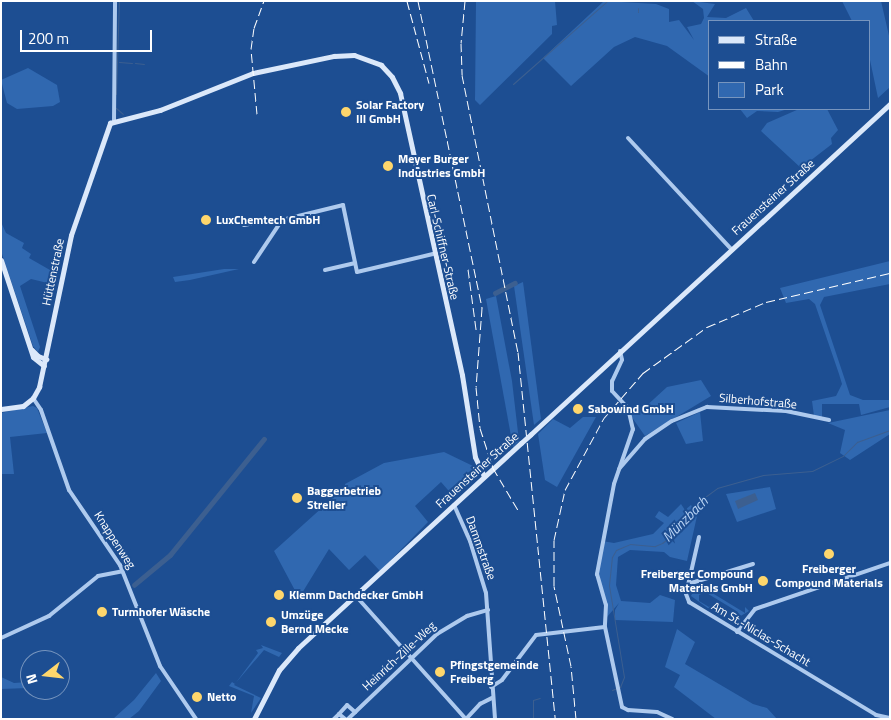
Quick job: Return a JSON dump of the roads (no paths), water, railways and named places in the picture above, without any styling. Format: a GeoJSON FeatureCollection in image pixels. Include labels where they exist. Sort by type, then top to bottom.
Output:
{"type":"FeatureCollection","features":[{"type":"Feature","properties":{"kind":"main road","name":"Carl-Schiffner-Straße"},"geometry":{"type":"LineString","coordinates":[[114,121],[160,110],[270,69],[342,55],[365,57],[386,70],[400,93],[433,254],[462,375],[476,457],[484,476]]}},
{"type":"Feature","properties":{"kind":"main road","name":"Frauensteiner Straße"},"geometry":{"type":"LineString","coordinates":[[256,718],[288,658],[890,104]]}},
{"type":"Feature","properties":{"kind":"main road","name":"Hüttenstraße"},"geometry":{"type":"LineString","coordinates":[[33,398],[46,359],[71,235],[105,135],[114,121]]}},
{"type":"Feature","properties":{"kind":"main road"},"geometry":{"type":"LineString","coordinates":[[1,260],[30,345],[32,357],[44,366]]}},
{"type":"Feature","properties":{"kind":"main road"},"geometry":{"type":"LineString","coordinates":[[30,345],[36,355],[46,359]]}},
{"type":"Feature","properties":{"kind":"main road"},"geometry":{"type":"LineString","coordinates":[[1,409],[23,406],[33,398]]}},
{"type":"Feature","properties":{"kind":"street"},"geometry":{"type":"LineString","coordinates":[[114,121],[115,1]]}},
{"type":"Feature","properties":{"kind":"street","name":"Frauensteiner Straße"},"geometry":{"type":"LineString","coordinates":[[628,138],[731,249]]}},
{"type":"Feature","properties":{"kind":"street"},"geometry":{"type":"LineString","coordinates":[[244,225],[282,220],[343,205],[358,272],[433,254]]}},
{"type":"Feature","properties":{"kind":"street"},"geometry":{"type":"LineString","coordinates":[[254,262],[282,220]]}},
{"type":"Feature","properties":{"kind":"street"},"geometry":{"type":"LineString","coordinates":[[325,270],[355,263]]}},
{"type":"Feature","properties":{"kind":"street","name":"Silberhofstraße"},"geometry":{"type":"LineString","coordinates":[[620,351],[622,360],[611,386],[614,395],[628,408],[633,429],[618,470],[597,564],[606,605],[605,627],[617,694],[622,707],[628,710],[657,712],[672,719]]}},
{"type":"Feature","properties":{"kind":"street","name":"Knappenweg"},"geometry":{"type":"LineString","coordinates":[[33,398],[41,410],[69,490],[124,571],[160,666],[196,719]]}},
{"type":"Feature","properties":{"kind":"street","name":"Silberhofstraße"},"geometry":{"type":"LineString","coordinates":[[618,470],[646,439],[672,421],[707,407],[786,411],[829,420]]}},
{"type":"Feature","properties":{"kind":"street","name":"Dammstraße"},"geometry":{"type":"LineString","coordinates":[[454,505],[480,569],[488,610],[491,687],[495,719]]}},
{"type":"Feature","properties":{"kind":"street","name":"Am St.-Niclas-Schacht"},"geometry":{"type":"LineString","coordinates":[[698,537],[686,594],[689,602],[881,718],[890,718]]}},
{"type":"Feature","properties":{"kind":"street"},"geometry":{"type":"LineString","coordinates":[[737,632],[754,610],[890,563]]}},
{"type":"Feature","properties":{"kind":"street"},"geometry":{"type":"LineString","coordinates":[[688,584],[753,564]]}},
{"type":"Feature","properties":{"kind":"street"},"geometry":{"type":"LineString","coordinates":[[1,638],[49,616],[93,579],[111,572],[124,571]]}},
{"type":"Feature","properties":{"kind":"street"},"geometry":{"type":"LineString","coordinates":[[355,595],[466,719],[480,704],[492,698]]}},
{"type":"Feature","properties":{"kind":"street","name":"Heinrich-Zille-Weg"},"geometry":{"type":"LineString","coordinates":[[339,714],[346,719],[355,712],[410,657],[448,626],[488,610]]}},
{"type":"Feature","properties":{"kind":"street"},"geometry":{"type":"LineString","coordinates":[[491,687],[502,680],[536,635],[605,627]]}},
{"type":"Feature","properties":{"kind":"street"},"geometry":{"type":"LineString","coordinates":[[334,719],[347,705],[355,712]]}},
{"type":"Feature","properties":{"kind":"waterway"},"geometry":{"type":"LineString","coordinates":[[116,94],[119,1]]}},
{"type":"Feature","properties":{"kind":"waterway"},"geometry":{"type":"LineString","coordinates":[[513,84],[607,1]]}},
{"type":"Feature","properties":{"kind":"waterway"},"geometry":{"type":"LineString","coordinates":[[119,62],[132,63]]}},
{"type":"Feature","properties":{"kind":"waterway"},"geometry":{"type":"LineString","coordinates":[[135,63],[144,64]]}},
{"type":"Feature","properties":{"kind":"waterway"},"geometry":{"type":"LineString","coordinates":[[116,108],[123,114]]}},
{"type":"Feature","properties":{"kind":"waterway"},"geometry":{"type":"LineString","coordinates":[[495,293],[515,283]]}},
{"type":"Feature","properties":{"kind":"waterway","name":"Münzbach"},"geometry":{"type":"LineString","coordinates":[[612,690],[620,687],[624,677],[609,585],[612,557],[616,550],[630,544],[655,546],[662,543],[673,535],[694,505],[717,488],[763,475],[812,471],[843,456],[857,442],[890,430]]}},
{"type":"Feature","properties":{"kind":"waterway"},"geometry":{"type":"LineString","coordinates":[[134,585],[170,555],[264,439]]}},
{"type":"Feature","properties":{"kind":"waterway","name":"Münzbach"},"geometry":{"type":"LineString","coordinates":[[533,719],[533,700],[540,698]]}},
{"type":"Feature","properties":{"kind":"railway"},"geometry":{"type":"LineString","coordinates":[[257,114],[251,49],[254,28],[264,1]]}},
{"type":"Feature","properties":{"kind":"railway"},"geometry":{"type":"LineString","coordinates":[[407,1],[429,83]]}},
{"type":"Feature","properties":{"kind":"railway"},"geometry":{"type":"LineString","coordinates":[[418,1],[482,308],[476,387],[480,428],[493,468],[518,510]]}},
{"type":"Feature","properties":{"kind":"railway"},"geometry":{"type":"LineString","coordinates":[[465,1],[461,43],[462,75],[518,352],[555,719]]}},
{"type":"Feature","properties":{"kind":"railway"},"geometry":{"type":"LineString","coordinates":[[468,269],[476,329]]}},
{"type":"Feature","properties":{"kind":"railway"},"geometry":{"type":"LineString","coordinates":[[576,719],[571,666],[554,586],[554,540],[565,490],[604,418],[643,373],[707,327],[766,302],[890,273]]}},
{"type":"Feature","properties":{"kind":"place","name":"Solar Factory III GmbH"},"geometry":{"type":"Point","coordinates":[346,112]}},
{"type":"Feature","properties":{"kind":"place","name":"Meyer Burger Industries GmbH"},"geometry":{"type":"Point","coordinates":[388,166]}},
{"type":"Feature","properties":{"kind":"place","name":"LuxChemtech GmbH"},"geometry":{"type":"Point","coordinates":[206,220]}},
{"type":"Feature","properties":{"kind":"place","name":"Sabowind GmbH"},"geometry":{"type":"Point","coordinates":[578,409]}},
{"type":"Feature","properties":{"kind":"place","name":"Baggerbetrieb Streller"},"geometry":{"type":"Point","coordinates":[297,498]}},
{"type":"Feature","properties":{"kind":"place","name":"Freiberger Compound Materials"},"geometry":{"type":"Point","coordinates":[829,554]}},
{"type":"Feature","properties":{"kind":"place","name":"Freiberger Compound Materials GmbH"},"geometry":{"type":"Point","coordinates":[763,581]}},
{"type":"Feature","properties":{"kind":"place","name":"Klemm Dachdecker GmbH"},"geometry":{"type":"Point","coordinates":[279,595]}},
{"type":"Feature","properties":{"kind":"place","name":"Turmhofer Wäsche"},"geometry":{"type":"Point","coordinates":[102,612]}},
{"type":"Feature","properties":{"kind":"place","name":"Umzüge Bernd Mecke"},"geometry":{"type":"Point","coordinates":[271,622]}},
{"type":"Feature","properties":{"kind":"place","name":"Pfingstgemeinde Freiberg"},"geometry":{"type":"Point","coordinates":[440,672]}},
{"type":"Feature","properties":{"kind":"place","name":"Netto"},"geometry":{"type":"Point","coordinates":[197,697]}}]}
